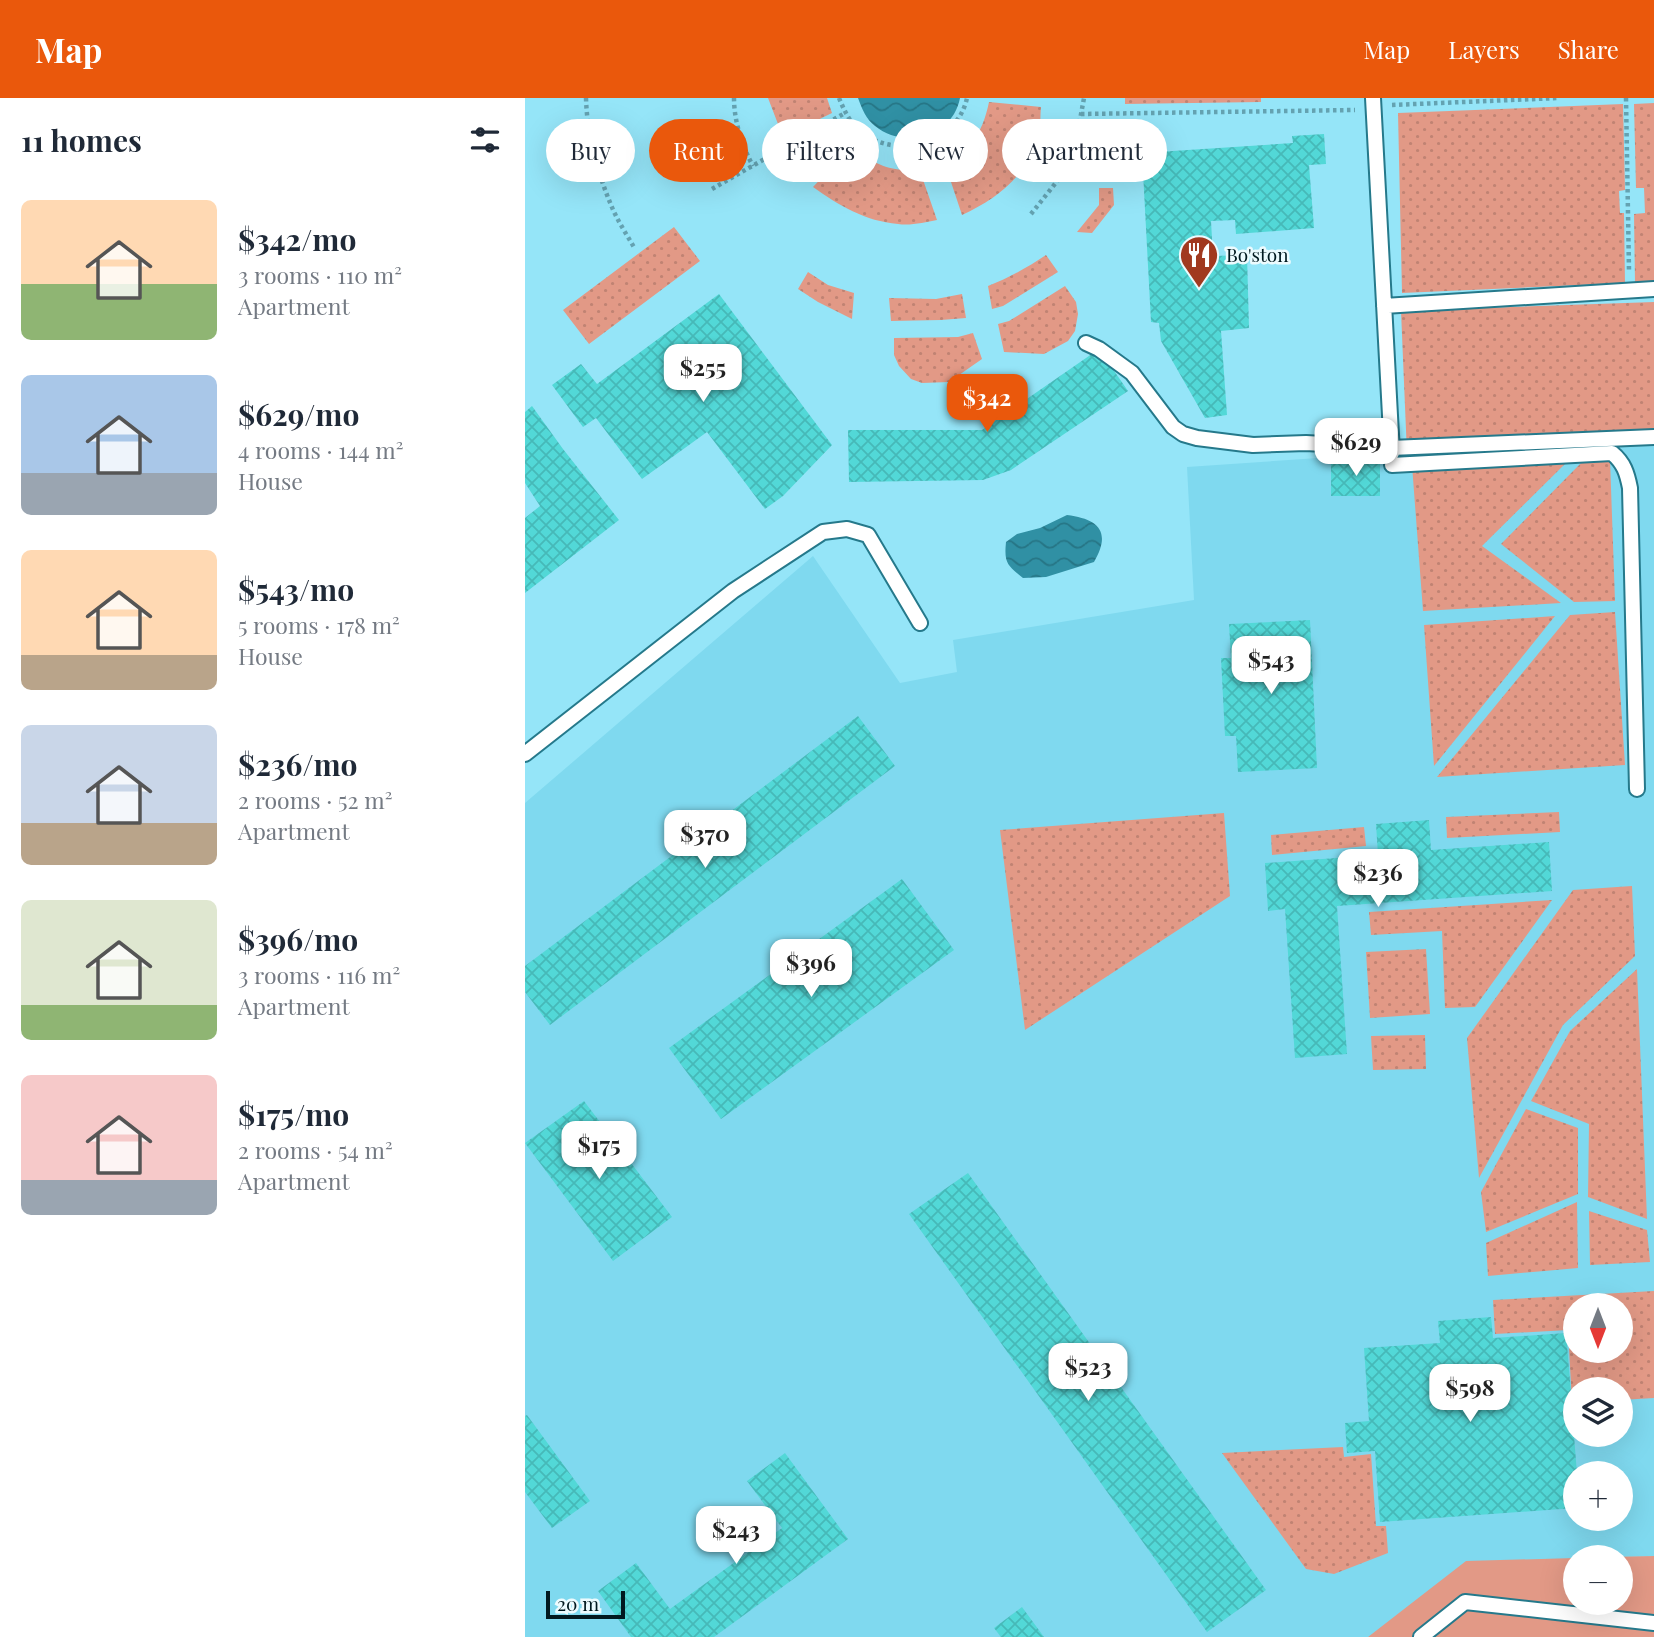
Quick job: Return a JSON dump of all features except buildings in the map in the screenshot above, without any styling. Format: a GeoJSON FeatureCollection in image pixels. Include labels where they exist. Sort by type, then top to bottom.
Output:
{"type":"FeatureCollection","features":[{"type":"Feature","properties":{"kind":"lane"},"geometry":{"type":"LineString","coordinates":[[1373,104],[1391,455]]}},
{"type":"Feature","properties":{"kind":"lane"},"geometry":{"type":"LineString","coordinates":[[1384,306],[1654,289]]}},
{"type":"Feature","properties":{"kind":"lane"},"geometry":{"type":"LineString","coordinates":[[1086,343],[1100,349],[1132,373],[1173,427],[1183,434],[1197,438],[1254,445],[1306,443],[1391,455],[1612,453],[1623,463],[1630,488],[1637,789]]}},
{"type":"Feature","properties":{"kind":"lane"},"geometry":{"type":"LineString","coordinates":[[1391,455],[1654,437]]}},
{"type":"Feature","properties":{"kind":"lane"},"geometry":{"type":"LineString","coordinates":[[525,754],[733,591],[824,533],[847,529],[868,535],[920,623]]}},
{"type":"Feature","properties":{"kind":"lane"},"geometry":{"type":"LineString","coordinates":[[1420,1637],[1465,1602],[1654,1623]]}},
{"type":"Feature","properties":{"kind":"path"},"geometry":{"type":"LineString","coordinates":[[586,98],[596,163],[612,207],[635,249]]}},
{"type":"Feature","properties":{"kind":"path"},"geometry":{"type":"LineString","coordinates":[[734,98],[734,109],[745,151],[753,166]]}},
{"type":"Feature","properties":{"kind":"path"},"geometry":{"type":"LineString","coordinates":[[839,98],[845,113],[858,130],[876,142],[897,147],[918,146],[938,138],[954,124],[966,106],[967,98]]}},
{"type":"Feature","properties":{"kind":"path"},"geometry":{"type":"LineString","coordinates":[[1031,214],[1058,180],[1076,141],[1084,98]]}},
{"type":"Feature","properties":{"kind":"path"},"geometry":{"type":"LineString","coordinates":[[1081,114],[1559,98]]}},
{"type":"Feature","properties":{"kind":"path"},"geometry":{"type":"LineString","coordinates":[[1626,98],[1629,289]]}},
{"type":"Feature","properties":{"kind":"path"},"geometry":{"type":"LineString","coordinates":[[712,188],[845,113]]}},
{"type":"Feature","properties":{"kind":"shaded area"},"geometry":{"type":"Polygon","coordinates":[[[768,98],[827,98],[832,113],[820,119],[776,119],[768,98]]]}},
{"type":"Feature","properties":{"kind":"shaded area"},"geometry":{"type":"Polygon","coordinates":[[[1125,98],[1261,98],[1261,102],[1125,104],[1125,98]]]}},
{"type":"Feature","properties":{"kind":"shaded area"},"geometry":{"type":"Polygon","coordinates":[[[989,102],[1041,107],[1040,119],[1002,119],[1002,182],[1012,182],[987,201],[962,215],[951,182],[988,182],[988,119],[984,119],[989,102]]]}},
{"type":"Feature","properties":{"kind":"shaded area"},"geometry":{"type":"Polygon","coordinates":[[[1654,103],[1654,282],[1635,283],[1634,214],[1645,213],[1644,188],[1636,188],[1634,104],[1654,103]]]}},
{"type":"Feature","properties":{"kind":"shaded area"},"geometry":{"type":"Polygon","coordinates":[[[1623,104],[1625,190],[1619,191],[1620,213],[1624,213],[1625,283],[1402,293],[1398,113],[1623,104]]]}},
{"type":"Feature","properties":{"kind":"shaded area"},"geometry":{"type":"Polygon","coordinates":[[[879,164],[893,169],[893,182],[924,182],[937,220],[903,224],[875,220],[843,206],[813,187],[818,182],[879,182],[879,164]]]}},
{"type":"Feature","properties":{"kind":"shaded area"},"geometry":{"type":"Polygon","coordinates":[[[1099,188],[1113,188],[1114,205],[1092,233],[1077,232],[1099,205],[1099,188]]]}},
{"type":"Feature","properties":{"kind":"shaded area"},"geometry":{"type":"Polygon","coordinates":[[[674,227],[700,261],[589,344],[563,310],[674,227]]]}},
{"type":"Feature","properties":{"kind":"shaded area"},"geometry":{"type":"Polygon","coordinates":[[[1046,255],[1058,272],[1003,306],[992,309],[988,286],[1046,255]]]}},
{"type":"Feature","properties":{"kind":"shaded area"},"geometry":{"type":"Polygon","coordinates":[[[808,272],[828,285],[854,293],[852,319],[798,289],[808,272]]]}},
{"type":"Feature","properties":{"kind":"shaded area"},"geometry":{"type":"Polygon","coordinates":[[[1065,286],[1076,302],[1078,314],[1075,331],[1068,341],[1044,354],[1004,352],[998,324],[1009,321],[1065,286]]]}},
{"type":"Feature","properties":{"kind":"shaded area"},"geometry":{"type":"Polygon","coordinates":[[[962,294],[966,318],[891,321],[889,298],[936,299],[962,294]]]}},
{"type":"Feature","properties":{"kind":"shaded area"},"geometry":{"type":"Polygon","coordinates":[[[1654,302],[1654,441],[1407,454],[1401,311],[1654,302]]]}},
{"type":"Feature","properties":{"kind":"shaded area"},"geometry":{"type":"Polygon","coordinates":[[[973,333],[982,359],[949,382],[922,383],[911,379],[899,366],[894,355],[894,338],[958,337],[973,333]]]}},
{"type":"Feature","properties":{"kind":"shaded area"},"geometry":{"type":"Polygon","coordinates":[[[1654,443],[1654,1556],[1633,1557],[1633,1545],[1563,1545],[1563,1563],[1368,1637],[525,1637],[525,803],[813,556],[900,683],[957,672],[953,640],[1194,600],[1187,467],[1392,453],[1654,443]]]}},
{"type":"Feature","properties":{"kind":"shaded area"},"geometry":{"type":"Polygon","coordinates":[[[1570,459],[1482,546],[1561,603],[1423,611],[1412,465],[1570,459]]]}},
{"type":"Feature","properties":{"kind":"shaded area"},"geometry":{"type":"Polygon","coordinates":[[[1585,459],[1610,459],[1615,601],[1574,602],[1501,544],[1585,459]]]}},
{"type":"Feature","properties":{"kind":"shaded area"},"geometry":{"type":"Polygon","coordinates":[[[1615,612],[1625,765],[1437,777],[1570,615],[1615,612]]]}},
{"type":"Feature","properties":{"kind":"shaded area"},"geometry":{"type":"Polygon","coordinates":[[[1555,616],[1434,766],[1424,625],[1555,616]]]}},
{"type":"Feature","properties":{"kind":"shaded area"},"geometry":{"type":"Polygon","coordinates":[[[1559,812],[1560,832],[1447,838],[1446,817],[1559,812]]]}},
{"type":"Feature","properties":{"kind":"shaded area"},"geometry":{"type":"Polygon","coordinates":[[[1224,813],[1230,896],[1025,1030],[1000,830],[1224,813]]]}},
{"type":"Feature","properties":{"kind":"shaded area"},"geometry":{"type":"Polygon","coordinates":[[[1364,827],[1366,846],[1272,855],[1271,835],[1364,827]]]}},
{"type":"Feature","properties":{"kind":"shaded area"},"geometry":{"type":"Polygon","coordinates":[[[1632,886],[1635,956],[1563,1025],[1479,1178],[1467,1038],[1573,890],[1632,886]]]}},
{"type":"Feature","properties":{"kind":"shaded area"},"geometry":{"type":"Polygon","coordinates":[[[1552,900],[1475,1007],[1445,1008],[1442,931],[1371,935],[1369,912],[1552,900]]]}},
{"type":"Feature","properties":{"kind":"shaded area"},"geometry":{"type":"Polygon","coordinates":[[[1426,949],[1430,1014],[1370,1018],[1366,952],[1426,949]]]}},
{"type":"Feature","properties":{"kind":"shaded area"},"geometry":{"type":"Polygon","coordinates":[[[1637,969],[1647,1219],[1588,1197],[1589,1124],[1531,1101],[1570,1031],[1637,969]]]}},
{"type":"Feature","properties":{"kind":"shaded area"},"geometry":{"type":"Polygon","coordinates":[[[1425,1035],[1426,1069],[1373,1070],[1371,1036],[1425,1035]]]}},
{"type":"Feature","properties":{"kind":"shaded area"},"geometry":{"type":"Polygon","coordinates":[[[1526,1109],[1578,1128],[1578,1194],[1486,1232],[1481,1192],[1526,1109]]]}},
{"type":"Feature","properties":{"kind":"shaded area"},"geometry":{"type":"Polygon","coordinates":[[[1577,1202],[1578,1268],[1488,1276],[1486,1243],[1577,1202]]]}},
{"type":"Feature","properties":{"kind":"shaded area"},"geometry":{"type":"Polygon","coordinates":[[[1589,1211],[1647,1230],[1650,1262],[1590,1265],[1589,1211]]]}},
{"type":"Feature","properties":{"kind":"shaded area"},"geometry":{"type":"Polygon","coordinates":[[[1654,1291],[1654,1398],[1633,1399],[1633,1377],[1571,1377],[1570,1363],[1633,1363],[1633,1293],[1618,1293],[1654,1291]]]}},
{"type":"Feature","properties":{"kind":"shaded area"},"geometry":{"type":"Polygon","coordinates":[[[1563,1296],[1563,1330],[1495,1334],[1493,1300],[1563,1296]]]}},
{"type":"Feature","properties":{"kind":"shaded area"},"geometry":{"type":"Polygon","coordinates":[[[1343,1447],[1344,1457],[1371,1454],[1376,1526],[1386,1526],[1388,1553],[1334,1574],[1306,1569],[1222,1453],[1343,1447]]]}},
{"type":"Feature","properties":{"kind":"shaded area"},"geometry":{"type":"Polygon","coordinates":[[[1633,1556],[1654,1556],[1654,1637],[1368,1637],[1466,1561],[1563,1558],[1563,1615],[1633,1615],[1633,1556]]]}},
{"type":"Feature","properties":{"kind":"water"},"geometry":{"type":"Polygon","coordinates":[[[858,98],[960,98],[950,119],[893,119],[893,135],[879,128],[879,119],[869,119],[858,98]]]}},
{"type":"Feature","properties":{"kind":"water"},"geometry":{"type":"Polygon","coordinates":[[[1067,515],[1087,520],[1099,528],[1102,542],[1094,562],[1046,577],[1023,578],[1013,570],[1006,555],[1006,542],[1017,534],[1040,528],[1067,515]]]}},
{"type":"Feature","properties":{"kind":"place","name":"Bo'ston"},"geometry":{"type":"Point","coordinates":[1199,289]}}]}
